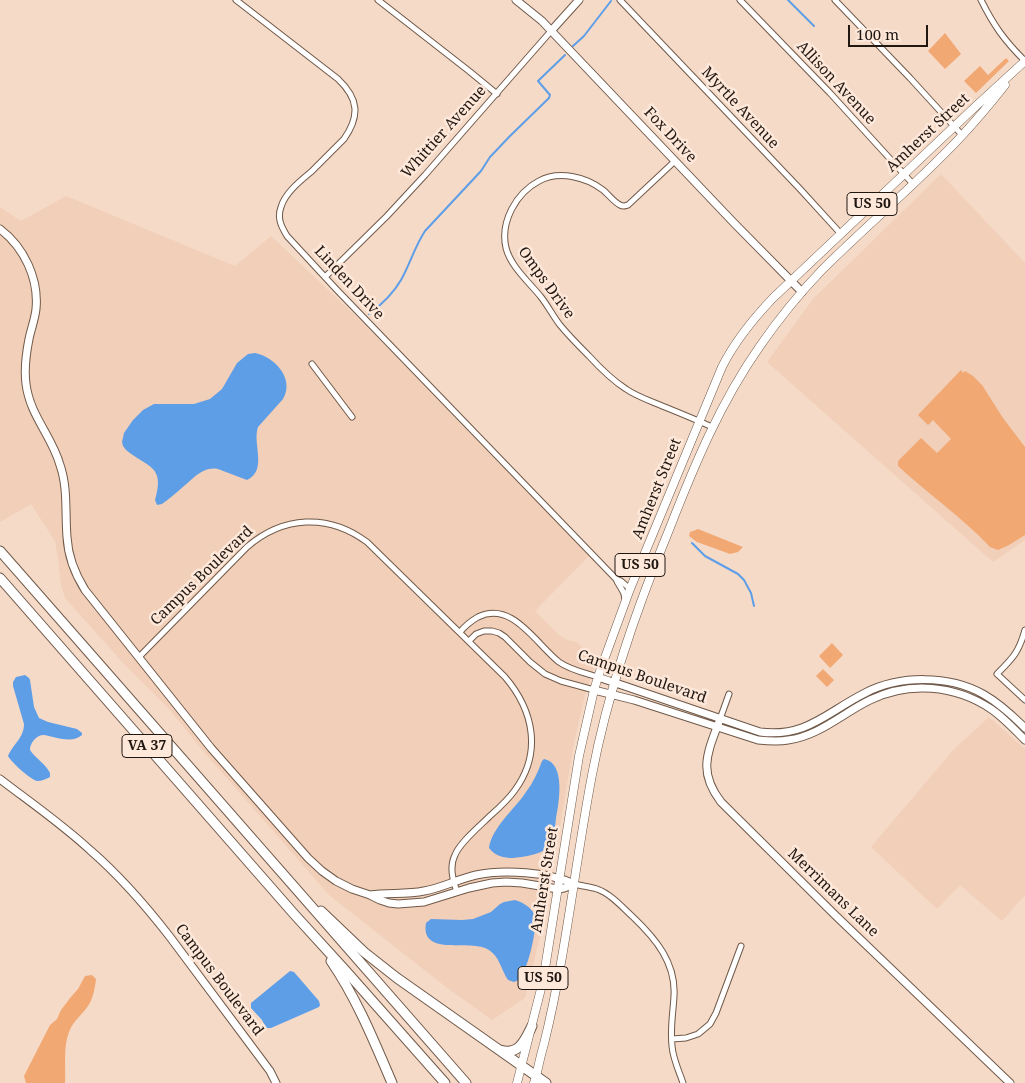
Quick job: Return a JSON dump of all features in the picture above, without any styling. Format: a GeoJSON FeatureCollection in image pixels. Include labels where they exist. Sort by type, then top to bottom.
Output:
{"type":"FeatureCollection","features":[{"type":"Feature","properties":{"kind":"highway","name":"VA 37"},"geometry":{"type":"LineString","coordinates":[[0,551],[466,1083]]}},
{"type":"Feature","properties":{"kind":"highway","name":"VA 37"},"geometry":{"type":"LineString","coordinates":[[0,578],[294,914],[445,1083]]}},
{"type":"Feature","properties":{"kind":"highway"},"geometry":{"type":"LineString","coordinates":[[282,872],[312,903],[377,963],[521,1066],[535,1080],[546,1083]]}},
{"type":"Feature","properties":{"kind":"highway"},"geometry":{"type":"LineString","coordinates":[[294,914],[330,959],[347,985],[392,1083]]}},
{"type":"Feature","properties":{"kind":"highway"},"geometry":{"type":"LineString","coordinates":[[495,1048],[506,1052],[514,1051],[524,1040],[532,1026]]}},
{"type":"Feature","properties":{"kind":"main road","name":"Fox Drive"},"geometry":{"type":"LineString","coordinates":[[516,0],[551,31],[802,292]]}},
{"type":"Feature","properties":{"kind":"main road","name":"Whittier Avenue"},"geometry":{"type":"LineString","coordinates":[[551,31],[579,0]]}},
{"type":"Feature","properties":{"kind":"main road","name":"Amherst Street"},"geometry":{"type":"LineString","coordinates":[[521,1066],[543,980],[579,756],[594,690],[630,589],[722,367],[740,337],[760,311],[1024,62]]}},
{"type":"Feature","properties":{"kind":"main road","name":"Amherst Street"},"geometry":{"type":"LineString","coordinates":[[535,1080],[563,955],[592,777],[610,694],[632,624],[712,427],[742,372],[775,325],[802,292],[962,135],[1024,62]]}},
{"type":"Feature","properties":{"kind":"main road"},"geometry":{"type":"LineString","coordinates":[[929,169],[925,159],[934,146]]}},
{"type":"Feature","properties":{"kind":"main road"},"geometry":{"type":"LineString","coordinates":[[0,229],[16,245],[25,258],[30,267],[35,287],[36,310],[26,358],[26,386],[34,413],[51,443],[61,468],[66,497],[67,538],[76,574],[85,590],[211,748],[308,858],[322,871],[336,881],[384,902],[398,904],[424,902],[483,884],[522,883],[558,889],[574,884]]}},
{"type":"Feature","properties":{"kind":"main road"},"geometry":{"type":"LineString","coordinates":[[830,263],[845,240],[845,237],[841,234]]}},
{"type":"Feature","properties":{"kind":"main road"},"geometry":{"type":"LineString","coordinates":[[637,573],[636,587],[642,598]]}},
{"type":"Feature","properties":{"kind":"main road"},"geometry":{"type":"LineString","coordinates":[[630,589],[636,600],[632,624]]}},
{"type":"Feature","properties":{"kind":"main road","name":"Campus Boulevard"},"geometry":{"type":"LineString","coordinates":[[598,677],[760,732],[774,734],[804,728],[865,693],[882,686],[909,680],[953,683],[982,693],[996,702],[1025,728]]}},
{"type":"Feature","properties":{"kind":"main road","name":"Campus Boulevard"},"geometry":{"type":"LineString","coordinates":[[594,690],[634,700],[758,740],[775,741],[790,740],[804,736],[827,726],[870,700],[888,693],[917,688],[939,688],[958,692],[976,700],[992,710],[1025,740]]}},
{"type":"Feature","properties":{"kind":"main road","name":"Merrimans Lane"},"geometry":{"type":"LineString","coordinates":[[720,718],[710,746],[706,771],[710,784],[721,802],[1010,1083]]}},
{"type":"Feature","properties":{"kind":"main road","name":"Campus Boulevard"},"geometry":{"type":"LineString","coordinates":[[0,779],[85,844],[125,884],[170,937],[270,1071],[276,1083]]}},
{"type":"Feature","properties":{"kind":"main road"},"geometry":{"type":"LineString","coordinates":[[370,895],[423,892],[474,876],[502,872],[559,878],[574,884]]}},
{"type":"Feature","properties":{"kind":"main road","name":"US 50"},"geometry":{"type":"LineString","coordinates":[[516,1083],[521,1066]]}},
{"type":"Feature","properties":{"kind":"street","name":"Linden Drive"},"geometry":{"type":"LineString","coordinates":[[236,0],[338,79],[347,89],[354,103],[355,118],[349,132],[334,150],[283,201],[279,212],[280,223],[287,236],[616,579],[624,591],[626,602]]}},
{"type":"Feature","properties":{"kind":"street"},"geometry":{"type":"LineString","coordinates":[[378,0],[497,94]]}},
{"type":"Feature","properties":{"kind":"street","name":"Myrtle Avenue"},"geometry":{"type":"LineString","coordinates":[[620,0],[841,234]]}},
{"type":"Feature","properties":{"kind":"street","name":"Allison Avenue"},"geometry":{"type":"LineString","coordinates":[[740,0],[830,93],[913,184]]}},
{"type":"Feature","properties":{"kind":"street"},"geometry":{"type":"LineString","coordinates":[[835,0],[962,135]]}},
{"type":"Feature","properties":{"kind":"street"},"geometry":{"type":"LineString","coordinates":[[981,0],[993,24],[1024,62]]}},
{"type":"Feature","properties":{"kind":"street","name":"Whittier Avenue"},"geometry":{"type":"LineString","coordinates":[[325,277],[412,188],[551,31]]}},
{"type":"Feature","properties":{"kind":"street","name":"Omps Drive"},"geometry":{"type":"LineString","coordinates":[[675,160],[625,206],[620,205],[597,186],[581,178],[563,176],[546,178],[532,185],[517,199],[512,208],[506,225],[506,248],[513,262],[560,324],[604,372],[636,395],[712,427]]}},
{"type":"Feature","properties":{"kind":"street"},"geometry":{"type":"LineString","coordinates":[[312,364],[352,417]]}},
{"type":"Feature","properties":{"kind":"street","name":"Campus Boulevard"},"geometry":{"type":"LineString","coordinates":[[139,657],[261,536],[273,530],[301,522],[319,522],[349,530],[362,538],[379,552],[505,677],[517,692],[529,718],[532,740],[526,769],[515,790],[506,801],[466,840],[455,854],[451,869],[457,892]]}},
{"type":"Feature","properties":{"kind":"street","name":"Linden Drive"},"geometry":{"type":"LineString","coordinates":[[616,579],[630,589]]}},
{"type":"Feature","properties":{"kind":"street","name":"Campus Boulevard"},"geometry":{"type":"LineString","coordinates":[[460,632],[472,620],[480,616],[492,614],[506,616],[519,623],[564,665],[598,677]]}},
{"type":"Feature","properties":{"kind":"street"},"geometry":{"type":"LineString","coordinates":[[1025,630],[1017,652],[997,674],[1025,700]]}},
{"type":"Feature","properties":{"kind":"street","name":"Campus Boulevard"},"geometry":{"type":"LineString","coordinates":[[469,641],[476,634],[484,631],[499,633],[545,674],[594,690]]}},
{"type":"Feature","properties":{"kind":"street","name":"Merrimans Lane"},"geometry":{"type":"LineString","coordinates":[[720,718],[729,694]]}},
{"type":"Feature","properties":{"kind":"street"},"geometry":{"type":"LineString","coordinates":[[574,884],[598,889],[608,894],[660,946],[669,965],[674,983],[671,1020],[672,1039],[674,1056],[683,1083]]}},
{"type":"Feature","properties":{"kind":"street"},"geometry":{"type":"LineString","coordinates":[[672,1039],[686,1038],[698,1034],[710,1024],[716,1013],[741,946]]}},
{"type":"Feature","properties":{"kind":"shaded area"},"geometry":{"type":"Polygon","coordinates":[[[945,33],[961,54],[945,69],[928,51],[945,33]]]}},
{"type":"Feature","properties":{"kind":"shaded area"},"geometry":{"type":"Polygon","coordinates":[[[1006,58],[1009,61],[976,93],[964,81],[980,66],[988,75],[1006,58]]]}},
{"type":"Feature","properties":{"kind":"shaded area"},"geometry":{"type":"Polygon","coordinates":[[[941,174],[1025,263],[1025,540],[993,562],[767,362],[813,299],[941,174]]]}},
{"type":"Feature","properties":{"kind":"shaded area"},"geometry":{"type":"Polygon","coordinates":[[[66,196],[235,266],[271,236],[360,320],[589,556],[535,611],[558,634],[565,639],[576,642],[597,659],[585,695],[574,743],[545,916],[525,998],[492,1020],[446,987],[329,895],[203,751],[170,710],[124,664],[65,598],[61,585],[55,541],[31,504],[0,522],[0,207],[21,221],[66,196]]]}},
{"type":"Feature","properties":{"kind":"shaded area"},"geometry":{"type":"Polygon","coordinates":[[[961,370],[963,373],[965,371],[973,376],[982,385],[1003,418],[1025,447],[1025,535],[998,550],[990,547],[898,466],[898,461],[921,438],[937,453],[951,439],[933,420],[928,425],[918,415],[961,370]]]}},
{"type":"Feature","properties":{"kind":"shaded area"},"geometry":{"type":"Polygon","coordinates":[[[698,529],[743,547],[738,552],[730,554],[697,542],[689,536],[690,532],[698,529]]]}},
{"type":"Feature","properties":{"kind":"shaded area"},"geometry":{"type":"Polygon","coordinates":[[[832,643],[843,655],[830,668],[819,656],[832,643]]]}},
{"type":"Feature","properties":{"kind":"shaded area"},"geometry":{"type":"Polygon","coordinates":[[[823,669],[834,680],[827,687],[816,676],[823,669]]]}},
{"type":"Feature","properties":{"kind":"shaded area"},"geometry":{"type":"Polygon","coordinates":[[[989,717],[1025,749],[1025,895],[1002,921],[960,885],[937,909],[871,847],[954,749],[989,717]]]}},
{"type":"Feature","properties":{"kind":"shaded area"},"geometry":{"type":"Polygon","coordinates":[[[92,975],[96,979],[91,1000],[73,1025],[67,1038],[65,1083],[26,1083],[24,1076],[50,1025],[57,1019],[61,1010],[78,989],[85,976],[92,975]]]}},
{"type":"Feature","properties":{"kind":"water"},"geometry":{"type":"Polygon","coordinates":[[[255,353],[270,359],[276,364],[285,377],[286,384],[283,399],[258,427],[257,470],[247,480],[218,469],[208,469],[195,476],[162,504],[157,505],[155,500],[158,489],[156,474],[148,465],[126,450],[122,442],[124,433],[143,410],[154,404],[194,404],[210,399],[222,389],[237,363],[248,354],[255,353]]]}},
{"type":"Feature","properties":{"kind":"water"},"geometry":{"type":"Polygon","coordinates":[[[25,675],[30,680],[34,707],[39,718],[77,729],[82,733],[78,738],[74,739],[44,735],[38,736],[34,740],[30,750],[46,766],[50,773],[50,777],[39,781],[26,774],[8,756],[24,729],[13,682],[16,677],[25,675]]]}},
{"type":"Feature","properties":{"kind":"water"},"geometry":{"type":"Polygon","coordinates":[[[544,759],[551,762],[556,768],[559,784],[555,830],[551,842],[544,850],[531,855],[513,858],[497,855],[489,848],[494,833],[529,789],[544,759]]]}},
{"type":"Feature","properties":{"kind":"water"},"geometry":{"type":"Polygon","coordinates":[[[515,900],[531,909],[534,914],[535,927],[529,956],[523,973],[515,982],[508,980],[498,960],[489,950],[481,947],[439,944],[431,940],[426,934],[426,923],[431,919],[473,919],[491,912],[504,902],[515,900]]]}},
{"type":"Feature","properties":{"kind":"water"},"geometry":{"type":"Polygon","coordinates":[[[290,971],[294,972],[319,1001],[320,1005],[271,1028],[266,1028],[262,1020],[251,1008],[251,1003],[290,971]]]}},
{"type":"Feature","properties":{"kind":"waterway"},"geometry":{"type":"LineString","coordinates":[[788,0],[814,26]]}},
{"type":"Feature","properties":{"kind":"waterway"},"geometry":{"type":"LineString","coordinates":[[573,46],[584,36],[611,1]]}},
{"type":"Feature","properties":{"kind":"waterway"},"geometry":{"type":"LineString","coordinates":[[369,314],[387,299],[398,285],[425,231],[481,171],[490,157],[549,98],[550,95],[538,81],[565,55]]}},
{"type":"Feature","properties":{"kind":"waterway"},"geometry":{"type":"LineString","coordinates":[[692,543],[705,556],[738,574],[744,580],[751,593],[754,606]]}}]}
